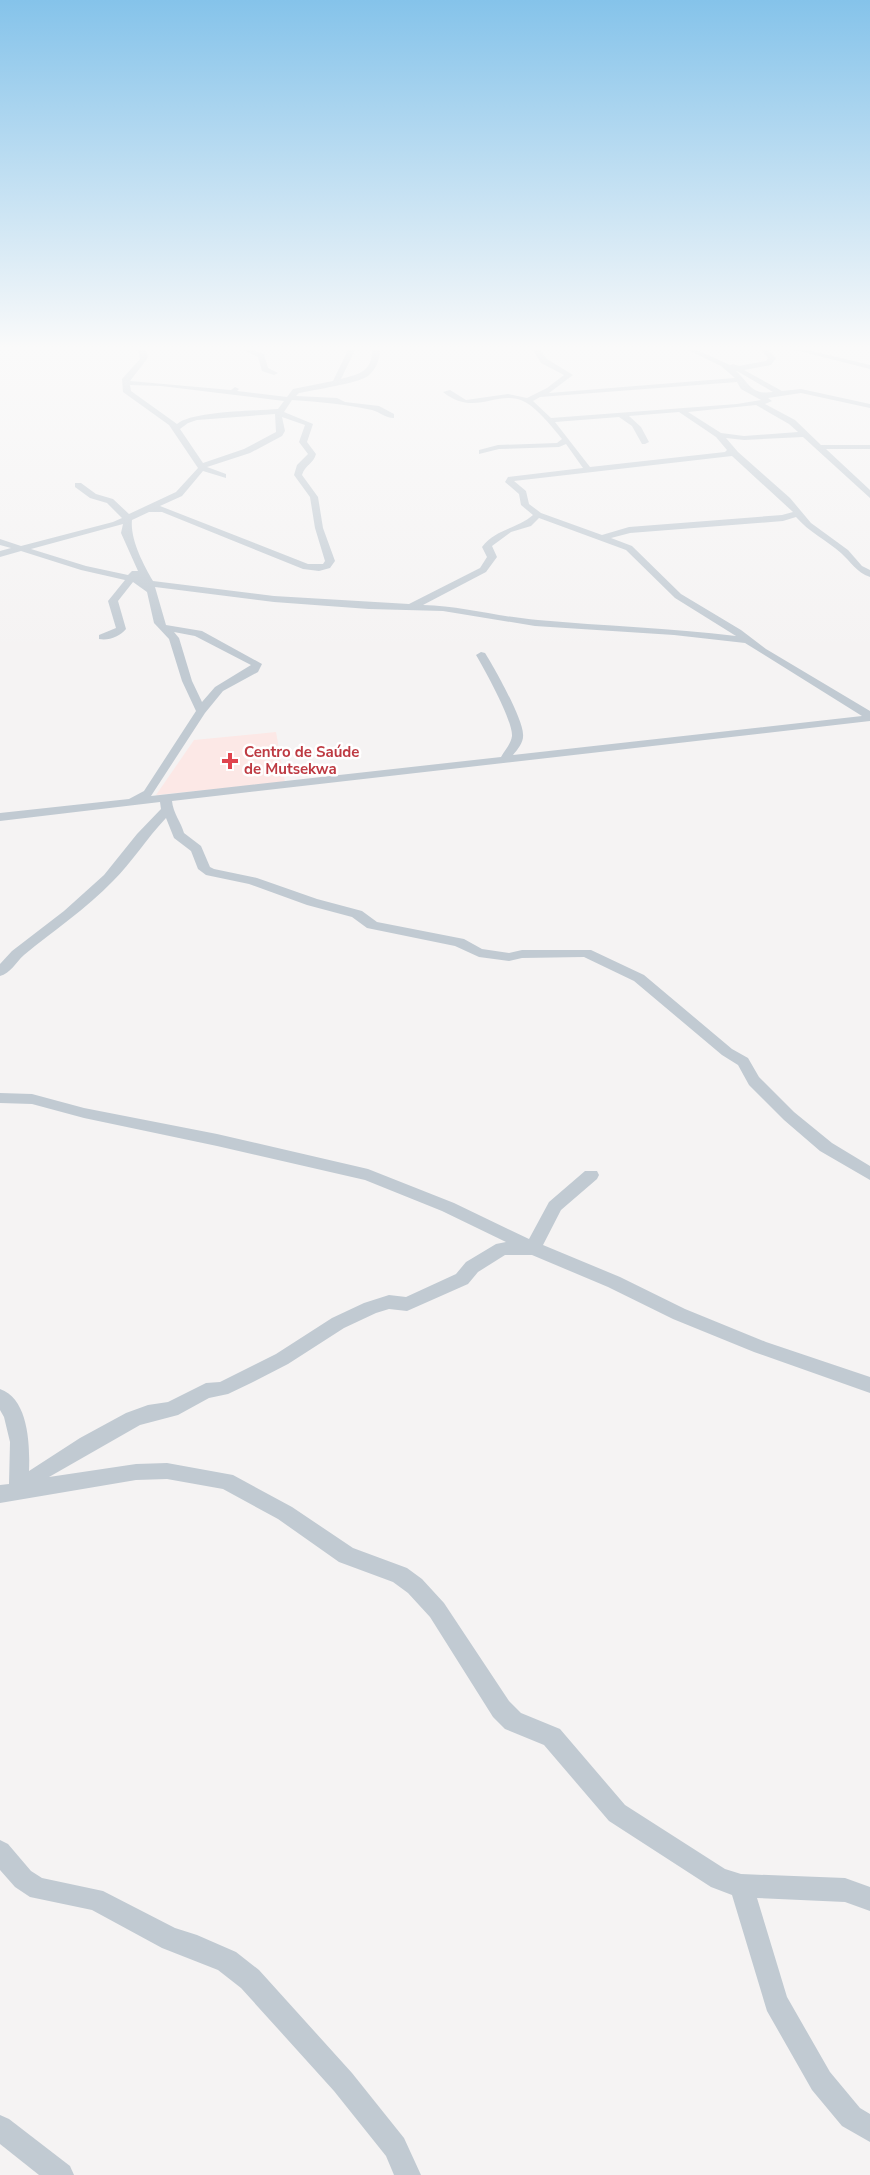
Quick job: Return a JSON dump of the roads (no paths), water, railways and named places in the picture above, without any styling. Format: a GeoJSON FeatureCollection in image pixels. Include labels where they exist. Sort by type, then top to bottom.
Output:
{"type":"FeatureCollection","features":[{"type":"Feature","properties":{"kind":"street"},"geometry":{"type":"LineString","coordinates":[[191,452],[202,467],[223,476]]}},
{"type":"Feature","properties":{"kind":"street"},"geometry":{"type":"LineString","coordinates":[[0,554],[108,526],[128,518],[179,494],[202,467],[245,452]]}},
{"type":"Feature","properties":{"kind":"street"},"geometry":{"type":"LineString","coordinates":[[147,509],[163,509],[306,567],[327,566],[330,561],[319,528],[314,497],[298,475],[301,465],[311,458],[310,452]]}},
{"type":"Feature","properties":{"kind":"street"},"geometry":{"type":"LineString","coordinates":[[575,452],[588,470]]}},
{"type":"Feature","properties":{"kind":"street"},"geometry":{"type":"LineString","coordinates":[[730,452],[728,454],[671,462],[511,479],[509,482],[523,493],[525,505],[538,516],[602,538],[636,553],[678,596],[870,717]]}},
{"type":"Feature","properties":{"kind":"street"},"geometry":{"type":"LineString","coordinates":[[733,452],[765,478],[808,525],[845,552],[859,568],[870,574]]}},
{"type":"Feature","properties":{"kind":"street"},"geometry":{"type":"LineString","coordinates":[[823,452],[870,495]]}},
{"type":"Feature","properties":{"kind":"street"},"geometry":{"type":"LineString","coordinates":[[78,485],[93,496],[110,501],[128,518]]}},
{"type":"Feature","properties":{"kind":"street"},"geometry":{"type":"LineString","coordinates":[[602,538],[629,530],[783,518],[799,513]]}},
{"type":"Feature","properties":{"kind":"street"},"geometry":{"type":"LineString","coordinates":[[411,607],[483,570],[492,556],[489,544],[508,530],[528,524],[538,516]]}},
{"type":"Feature","properties":{"kind":"street"},"geometry":{"type":"LineString","coordinates":[[128,518],[126,533],[150,587],[159,622],[174,638],[182,667],[201,711]]}},
{"type":"Feature","properties":{"kind":"street"},"geometry":{"type":"LineString","coordinates":[[0,542],[84,568],[131,579],[150,587],[274,599],[459,610],[544,624],[674,632],[746,640]]}},
{"type":"Feature","properties":{"kind":"street"},"geometry":{"type":"LineString","coordinates":[[103,637],[116,634],[121,629],[122,625],[113,601],[139,565]]}},
{"type":"Feature","properties":{"kind":"street"},"geometry":{"type":"LineString","coordinates":[[0,972],[17,954],[69,914],[109,878],[141,837],[201,711],[219,688],[254,670],[257,664],[198,633],[163,627]]}},
{"type":"Feature","properties":{"kind":"street"},"geometry":{"type":"LineString","coordinates":[[481,655],[509,706],[518,733],[516,743],[505,759]]}},
{"type":"Feature","properties":{"kind":"street"},"geometry":{"type":"LineString","coordinates":[[0,817],[870,717]]}},
{"type":"Feature","properties":{"kind":"street"},"geometry":{"type":"LineString","coordinates":[[160,800],[175,822],[178,835],[197,849],[204,869],[210,872],[255,882],[312,903],[357,914],[372,925],[459,942],[479,953],[509,957],[522,954],[586,953],[639,978],[727,1052],[743,1062],[754,1081],[789,1116],[826,1147],[870,1174]]}},
{"type":"Feature","properties":{"kind":"street"},"geometry":{"type":"LineString","coordinates":[[0,1098],[32,1099],[368,1175],[448,1207],[533,1248],[720,1331],[870,1385]]}},
{"type":"Feature","properties":{"kind":"street"},"geometry":{"type":"LineString","coordinates":[[533,1248],[555,1206],[591,1175]]}},
{"type":"Feature","properties":{"kind":"street"},"geometry":{"type":"LineString","coordinates":[[5,1494],[133,1419],[148,1413],[171,1409],[206,1391],[222,1389],[282,1359],[338,1323],[370,1308],[389,1302],[407,1304],[462,1279],[472,1267],[502,1250],[533,1248]]}},
{"type":"Feature","properties":{"kind":"street"},"geometry":{"type":"LineString","coordinates":[[0,1397],[12,1412],[21,1466],[5,1494]]}},
{"type":"Feature","properties":{"kind":"street"},"geometry":{"type":"LineString","coordinates":[[5,1494],[136,1472],[199,1475],[226,1481],[285,1513],[346,1555],[400,1575],[437,1610],[501,1709],[513,1721],[552,1737],[617,1813],[719,1879],[741,1886],[845,1890],[870,1899]]}},
{"type":"Feature","properties":{"kind":"street"},"geometry":{"type":"LineString","coordinates":[[0,1852],[22,1879],[38,1889],[95,1899],[171,1939],[197,1947],[227,1961],[250,1979],[343,2082],[395,2147],[408,2175]]}},
{"type":"Feature","properties":{"kind":"street"},"geometry":{"type":"LineString","coordinates":[[741,1886],[776,2002],[821,2081],[850,2117],[870,2129]]}},
{"type":"Feature","properties":{"kind":"street"},"geometry":{"type":"LineString","coordinates":[[0,2128],[61,2175]]}},
{"type":"Feature","properties":{"kind":"place","name":"Centro de Saúde de Mutsekwa"},"geometry":{"type":"Point","coordinates":[230,761]}}]}
